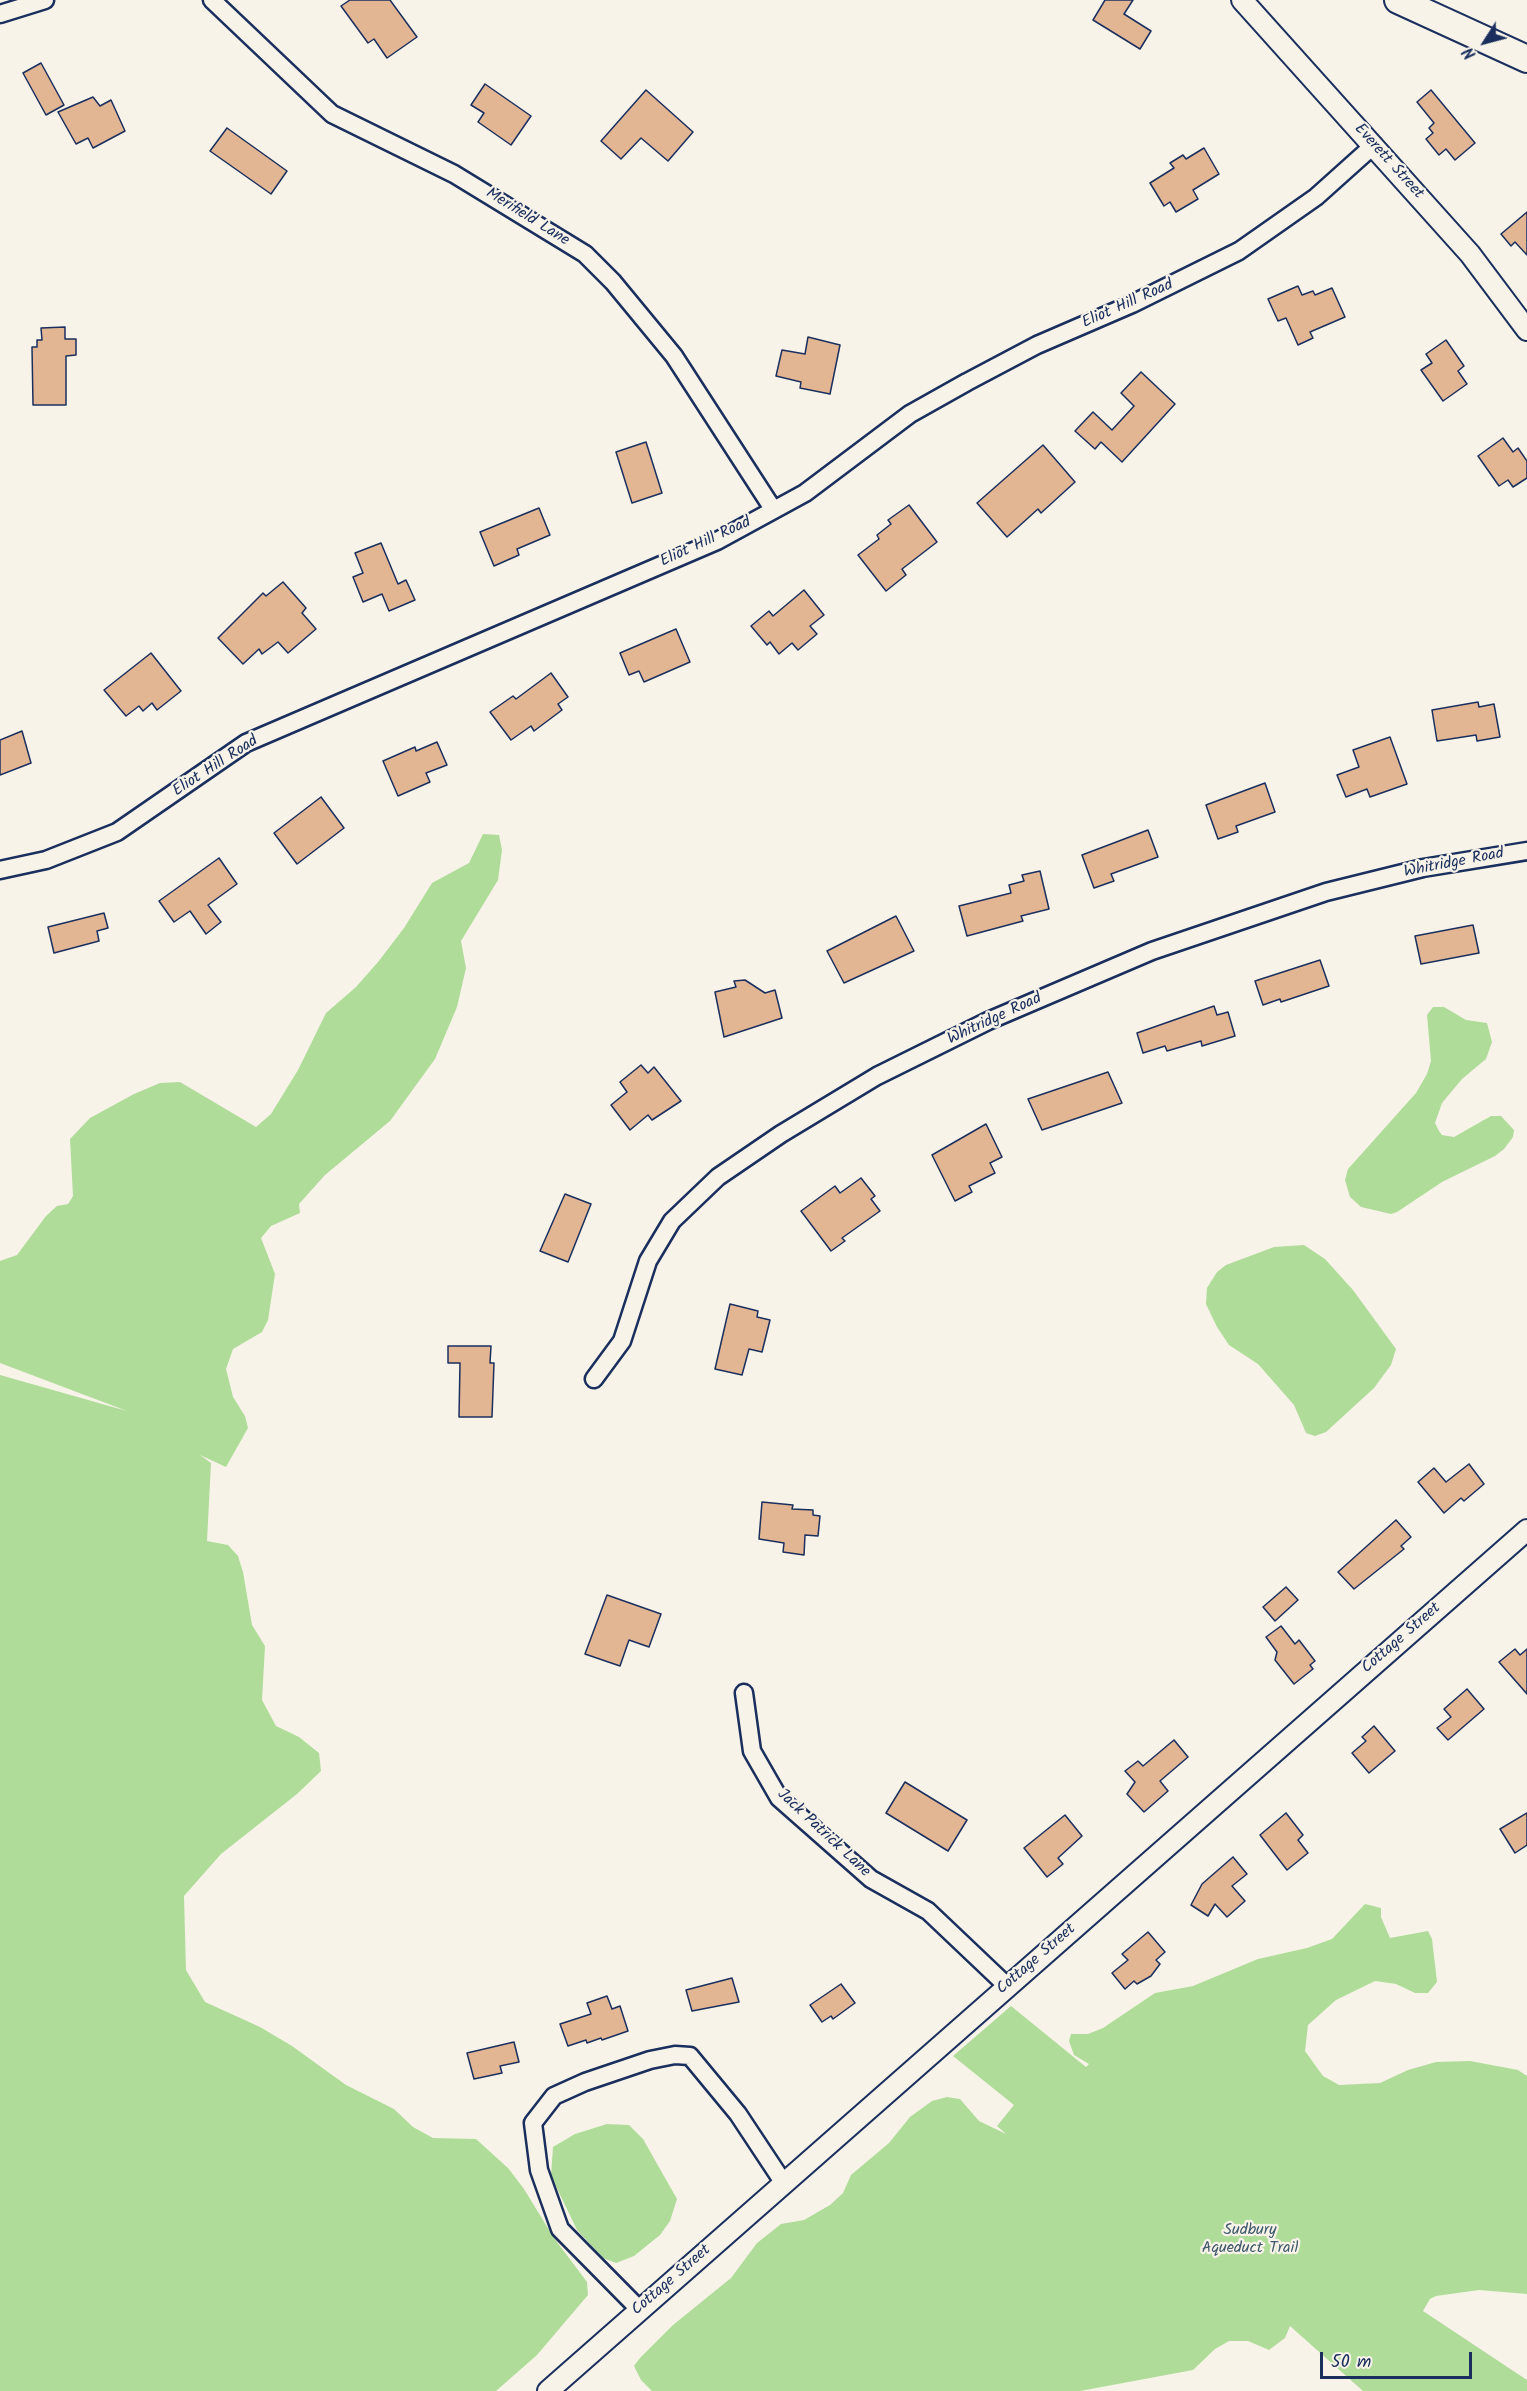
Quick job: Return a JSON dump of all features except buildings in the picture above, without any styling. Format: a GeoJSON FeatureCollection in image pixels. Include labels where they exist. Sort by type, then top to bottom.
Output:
{"type":"FeatureCollection","features":[{"type":"Feature","properties":{"kind":"main road"},"geometry":{"type":"LineString","coordinates":[[1398,0],[1527,59]]}},
{"type":"Feature","properties":{"kind":"street"},"geometry":{"type":"LineString","coordinates":[[0,14],[45,0]]}},
{"type":"Feature","properties":{"kind":"street","name":"Merifield Lane"},"geometry":{"type":"LineString","coordinates":[[212,0],[332,114],[454,174],[585,254],[613,282],[674,356],[773,509]]}},
{"type":"Feature","properties":{"kind":"street","name":"Everett Street"},"geometry":{"type":"LineString","coordinates":[[1242,0],[1374,144],[1470,254],[1527,330]]}},
{"type":"Feature","properties":{"kind":"street","name":"Eliot Hill Road"},"geometry":{"type":"LineString","coordinates":[[0,870],[46,860],[117,831],[246,743],[717,541],[805,493],[910,414],[987,371],[1037,345],[1183,280],[1239,251],[1316,197],[1374,144]]}},
{"type":"Feature","properties":{"kind":"street","name":"Whitridge Road"},"geometry":{"type":"LineString","coordinates":[[594,1379],[622,1341],[648,1261],[672,1221],[718,1178],[781,1134],[877,1076],[988,1022],[1152,951],[1326,892],[1423,868],[1527,851]]}},
{"type":"Feature","properties":{"kind":"street","name":"Cottage Street"},"geometry":{"type":"LineString","coordinates":[[548,2391],[1527,1530]]}},
{"type":"Feature","properties":{"kind":"street","name":"Jack Patrick Lane"},"geometry":{"type":"LineString","coordinates":[[744,1693],[752,1751],[779,1798],[871,1879],[928,1911],[1008,1986]]}},
{"type":"Feature","properties":{"kind":"street"},"geometry":{"type":"LineString","coordinates":[[639,2309],[560,2229],[540,2170],[533,2123],[554,2096],[585,2082],[650,2060],[675,2055],[690,2056],[738,2114],[783,2182]]}},
{"type":"Feature","properties":{"kind":"green space"},"geometry":{"type":"Polygon","coordinates":[[[483,834],[499,835],[502,850],[498,880],[461,941],[466,968],[457,1007],[435,1059],[390,1121],[325,1175],[299,1204],[300,1213],[271,1226],[261,1238],[275,1274],[268,1320],[262,1332],[233,1349],[226,1369],[233,1397],[245,1416],[248,1428],[226,1467],[200,1455],[211,1463],[207,1541],[228,1545],[238,1556],[252,1625],[265,1646],[262,1700],[276,1726],[299,1737],[319,1753],[321,1771],[297,1794],[221,1854],[184,1896],[186,1970],[205,2002],[260,2027],[292,2046],[346,2085],[394,2109],[413,2127],[433,2138],[476,2139],[508,2168],[524,2189],[554,2238],[587,2282],[588,2295],[537,2355],[496,2391],[0,2391],[0,1375],[127,1411],[0,1363],[0,1261],[17,1255],[46,1216],[57,1206],[68,1204],[73,1196],[70,1139],[90,1118],[134,1094],[160,1083],[180,1082],[256,1127],[271,1114],[298,1070],[326,1013],[356,987],[378,962],[404,928],[432,883],[469,863],[483,834]]]}},
{"type":"Feature","properties":{"kind":"green space"},"geometry":{"type":"Polygon","coordinates":[[[1433,1007],[1444,1007],[1466,1020],[1487,1023],[1492,1042],[1486,1059],[1462,1079],[1442,1103],[1435,1123],[1439,1131],[1442,1135],[1454,1137],[1491,1116],[1501,1116],[1514,1130],[1513,1137],[1495,1156],[1442,1182],[1397,1212],[1391,1214],[1361,1207],[1350,1197],[1345,1180],[1348,1169],[1416,1093],[1427,1074],[1431,1061],[1427,1015],[1433,1007]]]}},
{"type":"Feature","properties":{"kind":"green space"},"geometry":{"type":"Polygon","coordinates":[[[1304,1245],[1325,1259],[1353,1290],[1396,1349],[1391,1365],[1374,1388],[1326,1432],[1315,1436],[1306,1433],[1294,1405],[1258,1364],[1229,1345],[1206,1304],[1207,1288],[1217,1272],[1226,1265],[1274,1247],[1304,1245]]]}},
{"type":"Feature","properties":{"kind":"green space","name":"Sudbury Aqueduct Trail"},"geometry":{"type":"Polygon","coordinates":[[[1365,1904],[1381,1908],[1381,1917],[1390,1938],[1428,1931],[1432,1939],[1437,1982],[1428,1993],[1415,1993],[1396,1984],[1375,1981],[1336,2000],[1308,2025],[1305,2051],[1323,2076],[1339,2085],[1380,2083],[1408,2070],[1436,2062],[1470,2061],[1518,2070],[1527,2076],[1527,2294],[1479,2290],[1436,2296],[1430,2299],[1423,2311],[1527,2380],[1527,2391],[1363,2391],[1290,2326],[1285,2338],[1269,2350],[1248,2341],[1229,2341],[1215,2349],[1193,2370],[1080,2391],[652,2391],[641,2380],[634,2366],[640,2358],[673,2325],[731,2278],[757,2243],[781,2224],[804,2220],[830,2205],[843,2193],[851,2175],[889,2143],[910,2117],[932,2101],[947,2097],[960,2099],[979,2121],[1006,2134],[997,2126],[1014,2105],[953,2056],[1011,2006],[1086,2067],[1089,2064],[1074,2055],[1069,2041],[1071,2034],[1088,2034],[1103,2028],[1155,1993],[1193,1986],[1258,1959],[1307,1948],[1332,1939],[1365,1904]]]}},
{"type":"Feature","properties":{"kind":"green space"},"geometry":{"type":"Polygon","coordinates":[[[607,2124],[629,2125],[643,2139],[677,2199],[670,2221],[660,2235],[634,2256],[616,2263],[603,2258],[577,2230],[551,2176],[553,2147],[575,2134],[607,2124]]]}}]}
